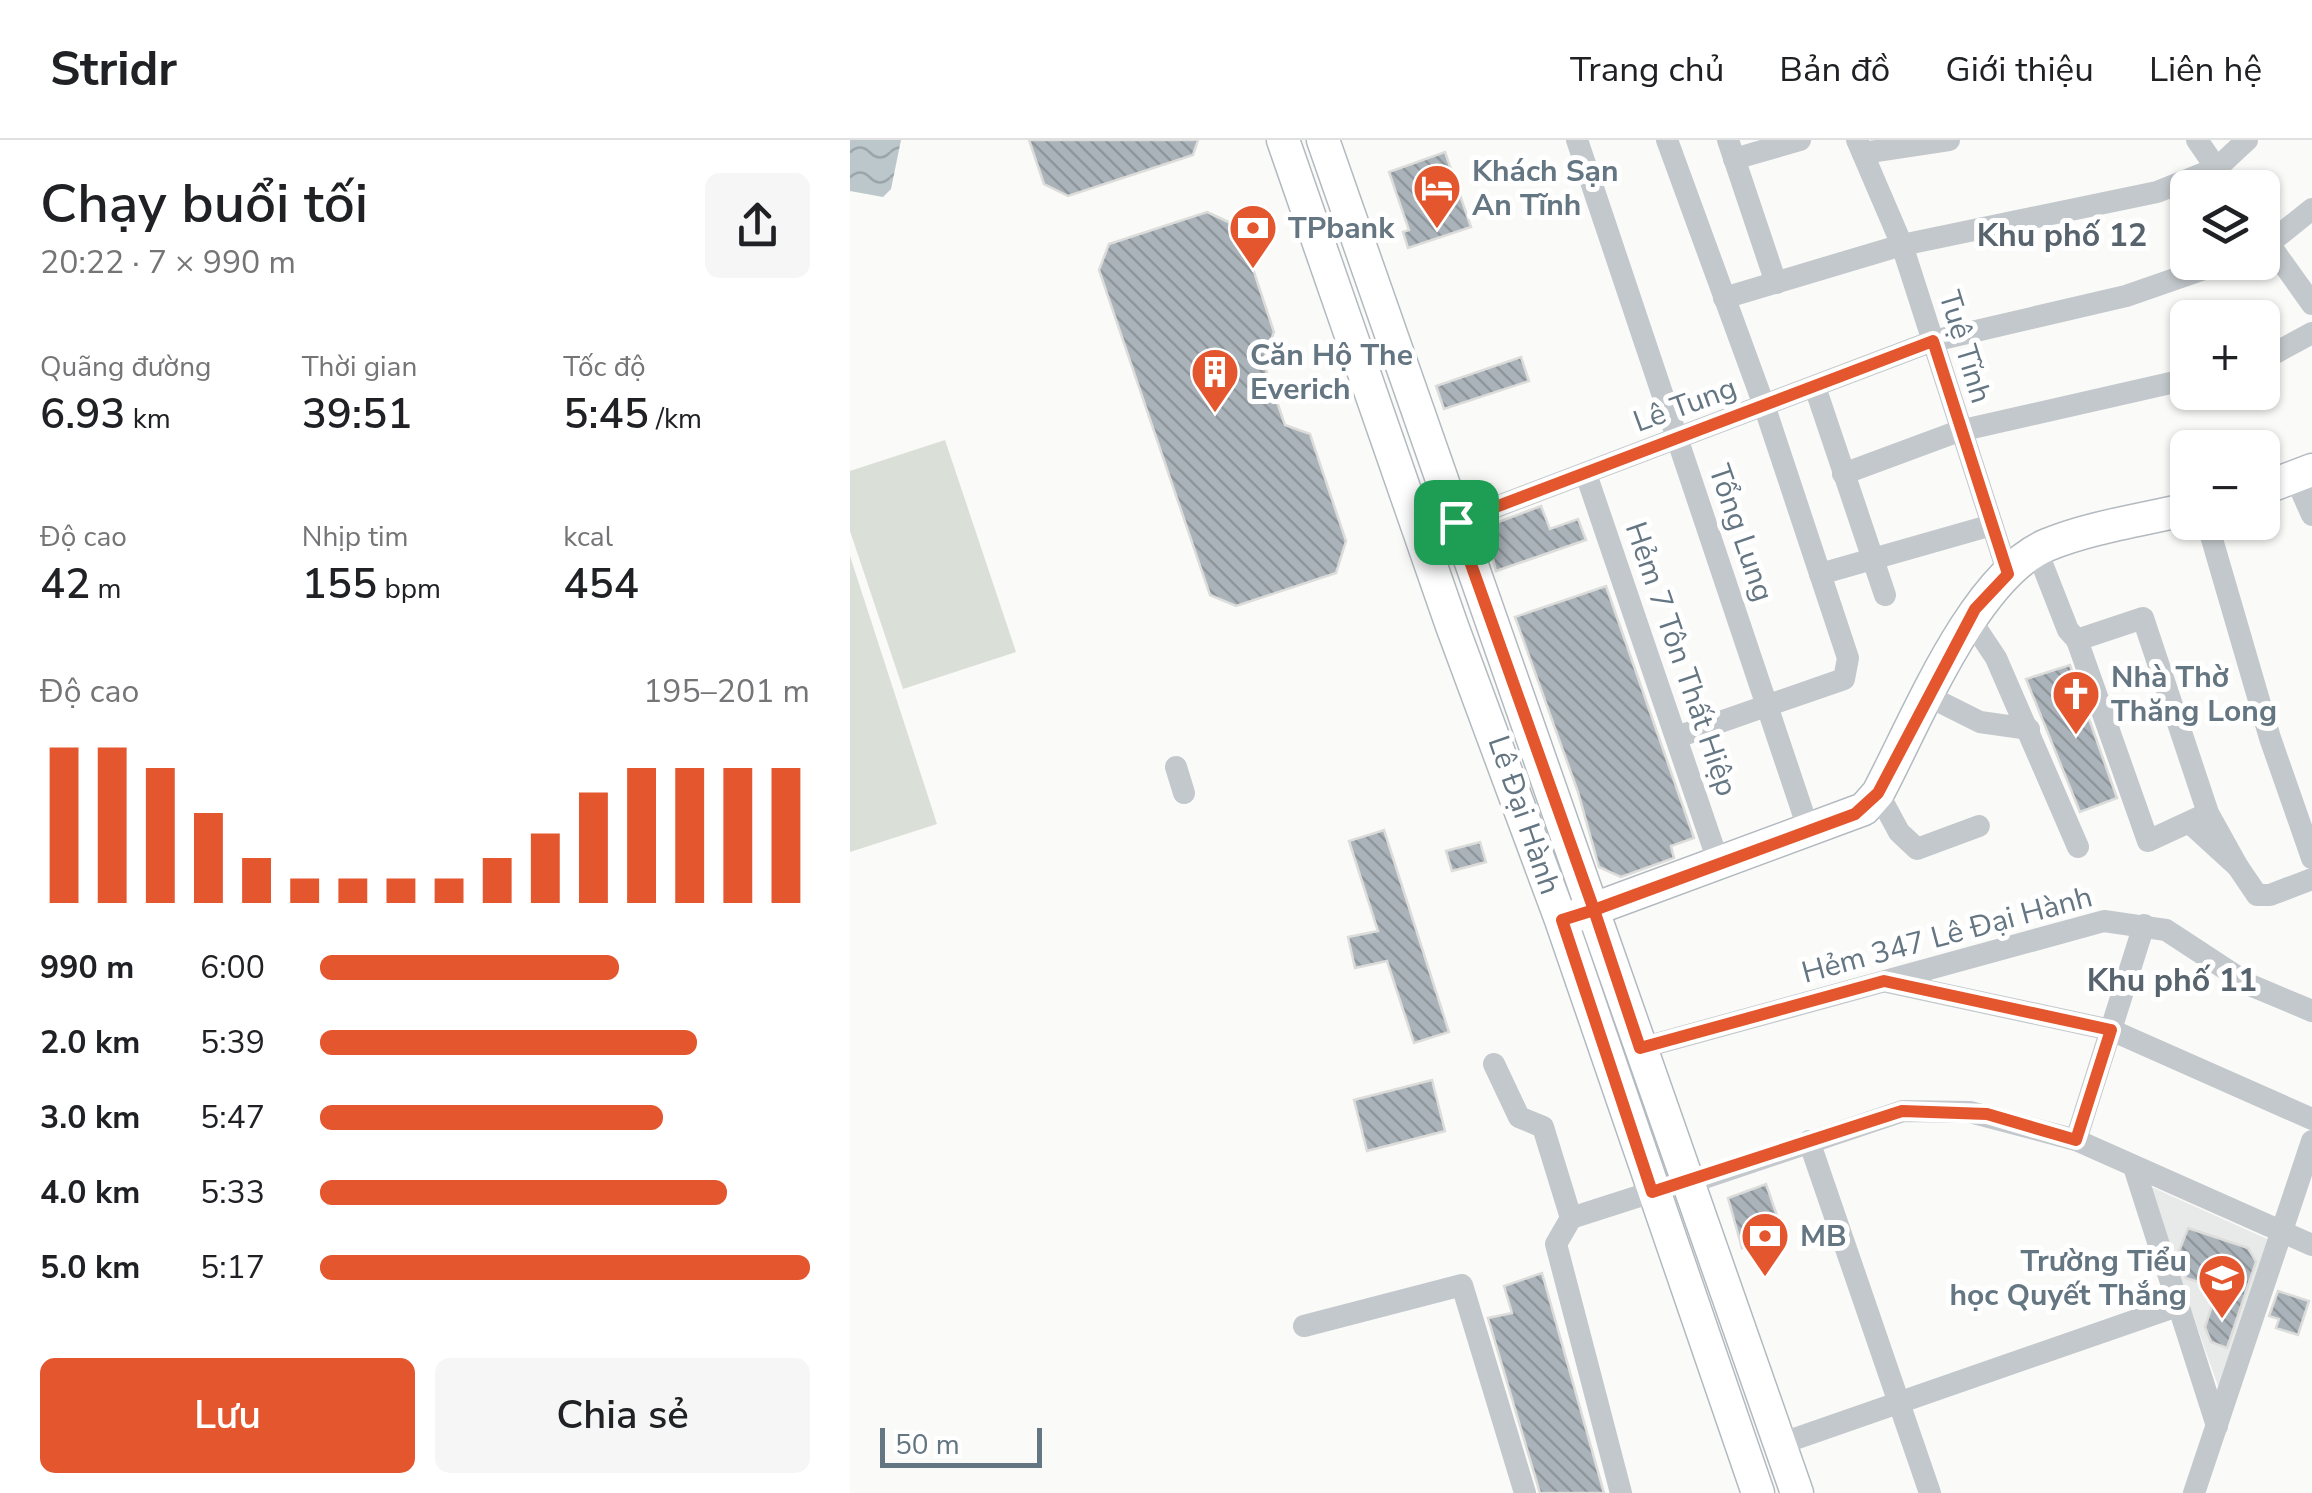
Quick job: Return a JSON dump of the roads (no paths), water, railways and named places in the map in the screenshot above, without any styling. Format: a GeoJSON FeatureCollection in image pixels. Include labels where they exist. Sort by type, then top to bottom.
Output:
{"type":"FeatureCollection","features":[{"type":"Feature","properties":{"kind":"main road","name":"Lê Đại Hành"},"geometry":{"type":"LineString","coordinates":[[1326,141],[1797,1493]]}},
{"type":"Feature","properties":{"kind":"main road","name":"Lê Đại Hành"},"geometry":{"type":"LineString","coordinates":[[1286,148],[1442,598],[1562,920],[1758,1493]]}},
{"type":"Feature","properties":{"kind":"main road"},"geometry":{"type":"LineString","coordinates":[[2280,483],[2304,473]]}},
{"type":"Feature","properties":{"kind":"main road"},"geometry":{"type":"LineString","coordinates":[[1562,920],[1855,814],[1878,793],[1970,620],[2008,574],[2038,552],[2170,514]]}},
{"type":"Feature","properties":{"kind":"main road"},"geometry":{"type":"LineString","coordinates":[[1652,1192],[1689,1183]]}},
{"type":"Feature","properties":{"kind":"street","name":"Tổng Lung"},"geometry":{"type":"LineString","coordinates":[[1578,140],[1809,831]]}},
{"type":"Feature","properties":{"kind":"street"},"geometry":{"type":"LineString","coordinates":[[1667,140],[1765,408],[1848,658],[1844,678],[1677,737]]}},
{"type":"Feature","properties":{"kind":"street"},"geometry":{"type":"LineString","coordinates":[[1776,282],[1731,149],[1800,140]]}},
{"type":"Feature","properties":{"kind":"street"},"geometry":{"type":"LineString","coordinates":[[1860,147],[1949,140]]}},
{"type":"Feature","properties":{"kind":"street"},"geometry":{"type":"LineString","coordinates":[[2197,140],[2218,170]]}},
{"type":"Feature","properties":{"kind":"street"},"geometry":{"type":"LineString","coordinates":[[2229,170],[2247,140]]}},
{"type":"Feature","properties":{"kind":"street"},"geometry":{"type":"LineString","coordinates":[[1286,148],[1326,141]]}},
{"type":"Feature","properties":{"kind":"street","name":"Tuệ Tĩnh"},"geometry":{"type":"LineString","coordinates":[[1860,147],[1902,244],[2008,574]]}},
{"type":"Feature","properties":{"kind":"street"},"geometry":{"type":"LineString","coordinates":[[1724,298],[1902,244],[2170,189]]}},
{"type":"Feature","properties":{"kind":"street"},"geometry":{"type":"LineString","coordinates":[[2280,232],[2312,209]]}},
{"type":"Feature","properties":{"kind":"street"},"geometry":{"type":"LineString","coordinates":[[2280,262],[2312,304]]}},
{"type":"Feature","properties":{"kind":"street","name":"Lê Tung"},"geometry":{"type":"LineString","coordinates":[[1456,522],[1765,408],[1933,341],[2126,296],[2172,280]]}},
{"type":"Feature","properties":{"kind":"street"},"geometry":{"type":"LineString","coordinates":[[2280,350],[2312,333]]}},
{"type":"Feature","properties":{"kind":"street"},"geometry":{"type":"LineString","coordinates":[[1843,474],[1959,431],[2170,383]]}},
{"type":"Feature","properties":{"kind":"street"},"geometry":{"type":"LineString","coordinates":[[1815,387],[1885,594]]}},
{"type":"Feature","properties":{"kind":"street"},"geometry":{"type":"LineString","coordinates":[[2304,473],[2312,515]]}},
{"type":"Feature","properties":{"kind":"street","name":"Hẻm 7 Tôn Thất Hiệp"},"geometry":{"type":"LineString","coordinates":[[1586,474],[1719,864]]}},
{"type":"Feature","properties":{"kind":"street"},"geometry":{"type":"LineString","coordinates":[[1820,574],[1992,525]]}},
{"type":"Feature","properties":{"kind":"street"},"geometry":{"type":"LineString","coordinates":[[2211,540],[2270,738],[2312,856]]}},
{"type":"Feature","properties":{"kind":"street"},"geometry":{"type":"LineString","coordinates":[[2038,552],[2068,630],[2077,640],[2148,841],[2199,818]]}},
{"type":"Feature","properties":{"kind":"street"},"geometry":{"type":"LineString","coordinates":[[2077,640],[2143,618],[2199,818],[2257,894],[2270,895],[2312,879]]}},
{"type":"Feature","properties":{"kind":"street"},"geometry":{"type":"LineString","coordinates":[[1970,620],[1996,658],[2078,847]]}},
{"type":"Feature","properties":{"kind":"street"},"geometry":{"type":"LineString","coordinates":[[1928,696],[1980,722],[2029,729]]}},
{"type":"Feature","properties":{"kind":"street"},"geometry":{"type":"LineString","coordinates":[[1176,767],[1184,793]]}},
{"type":"Feature","properties":{"kind":"street"},"geometry":{"type":"LineString","coordinates":[[1878,793],[1899,832],[1917,850],[1979,826]]}},
{"type":"Feature","properties":{"kind":"street","name":"Hẻm 347 Lê Đại Hành"},"geometry":{"type":"LineString","coordinates":[[1640,1048],[2104,921],[2166,930],[2250,986],[2312,1011]]}},
{"type":"Feature","properties":{"kind":"street"},"geometry":{"type":"LineString","coordinates":[[2076,1140],[2144,925]]}},
{"type":"Feature","properties":{"kind":"street"},"geometry":{"type":"LineString","coordinates":[[1884,981],[2111,1030],[2312,1118]]}},
{"type":"Feature","properties":{"kind":"street"},"geometry":{"type":"LineString","coordinates":[[1494,1064],[1519,1116],[1543,1127],[1571,1218]]}},
{"type":"Feature","properties":{"kind":"street"},"geometry":{"type":"LineString","coordinates":[[1689,1183],[1902,1111],[1937,1109],[2004,1118],[2076,1140],[2312,1245]]}},
{"type":"Feature","properties":{"kind":"street"},"geometry":{"type":"LineString","coordinates":[[1809,1141],[1930,1493]]}},
{"type":"Feature","properties":{"kind":"street"},"geometry":{"type":"LineString","coordinates":[[2194,1493],[2312,1141]]}},
{"type":"Feature","properties":{"kind":"street"},"geometry":{"type":"LineString","coordinates":[[2134,1166],[2216,1426]]}},
{"type":"Feature","properties":{"kind":"street"},"geometry":{"type":"LineString","coordinates":[[1622,1493],[1556,1244],[1571,1218],[1652,1192]]}},
{"type":"Feature","properties":{"kind":"street"},"geometry":{"type":"LineString","coordinates":[[1304,1326],[1462,1285],[1525,1493]]}},
{"type":"Feature","properties":{"kind":"street"},"geometry":{"type":"LineString","coordinates":[[1780,1444],[2177,1306]]}},
{"type":"Feature","properties":{"kind":"water"},"geometry":{"type":"Polygon","coordinates":[[[850,140],[901,140],[891,189],[883,197],[850,191],[850,140]]]}},
{"type":"Feature","properties":{"kind":"place","name":"Khách Sạn An Tĩnh"},"geometry":{"type":"Point","coordinates":[1437,230]}},
{"type":"Feature","properties":{"kind":"place","name":"TPbank"},"geometry":{"type":"Point","coordinates":[1253,270]}},
{"type":"Feature","properties":{"kind":"place","name":"Căn Hộ The Everich"},"geometry":{"type":"Point","coordinates":[1215,414]}},
{"type":"Feature","properties":{"kind":"place","name":"Nhà Thờ Thăng Long"},"geometry":{"type":"Point","coordinates":[2076,736]}},
{"type":"Feature","properties":{"kind":"place","name":"MB"},"geometry":{"type":"Point","coordinates":[1765,1278]}},
{"type":"Feature","properties":{"kind":"place","name":"Trường Tiểu học Quyết Thắng"},"geometry":{"type":"Point","coordinates":[2222,1320]}},
{"type":"Feature","properties":{"kind":"district","name":"Khu phố 12"},"geometry":{"type":"Point","coordinates":[2062,235]}},
{"type":"Feature","properties":{"kind":"district","name":"Khu phố 11"},"geometry":{"type":"Point","coordinates":[2172,980]}}]}
